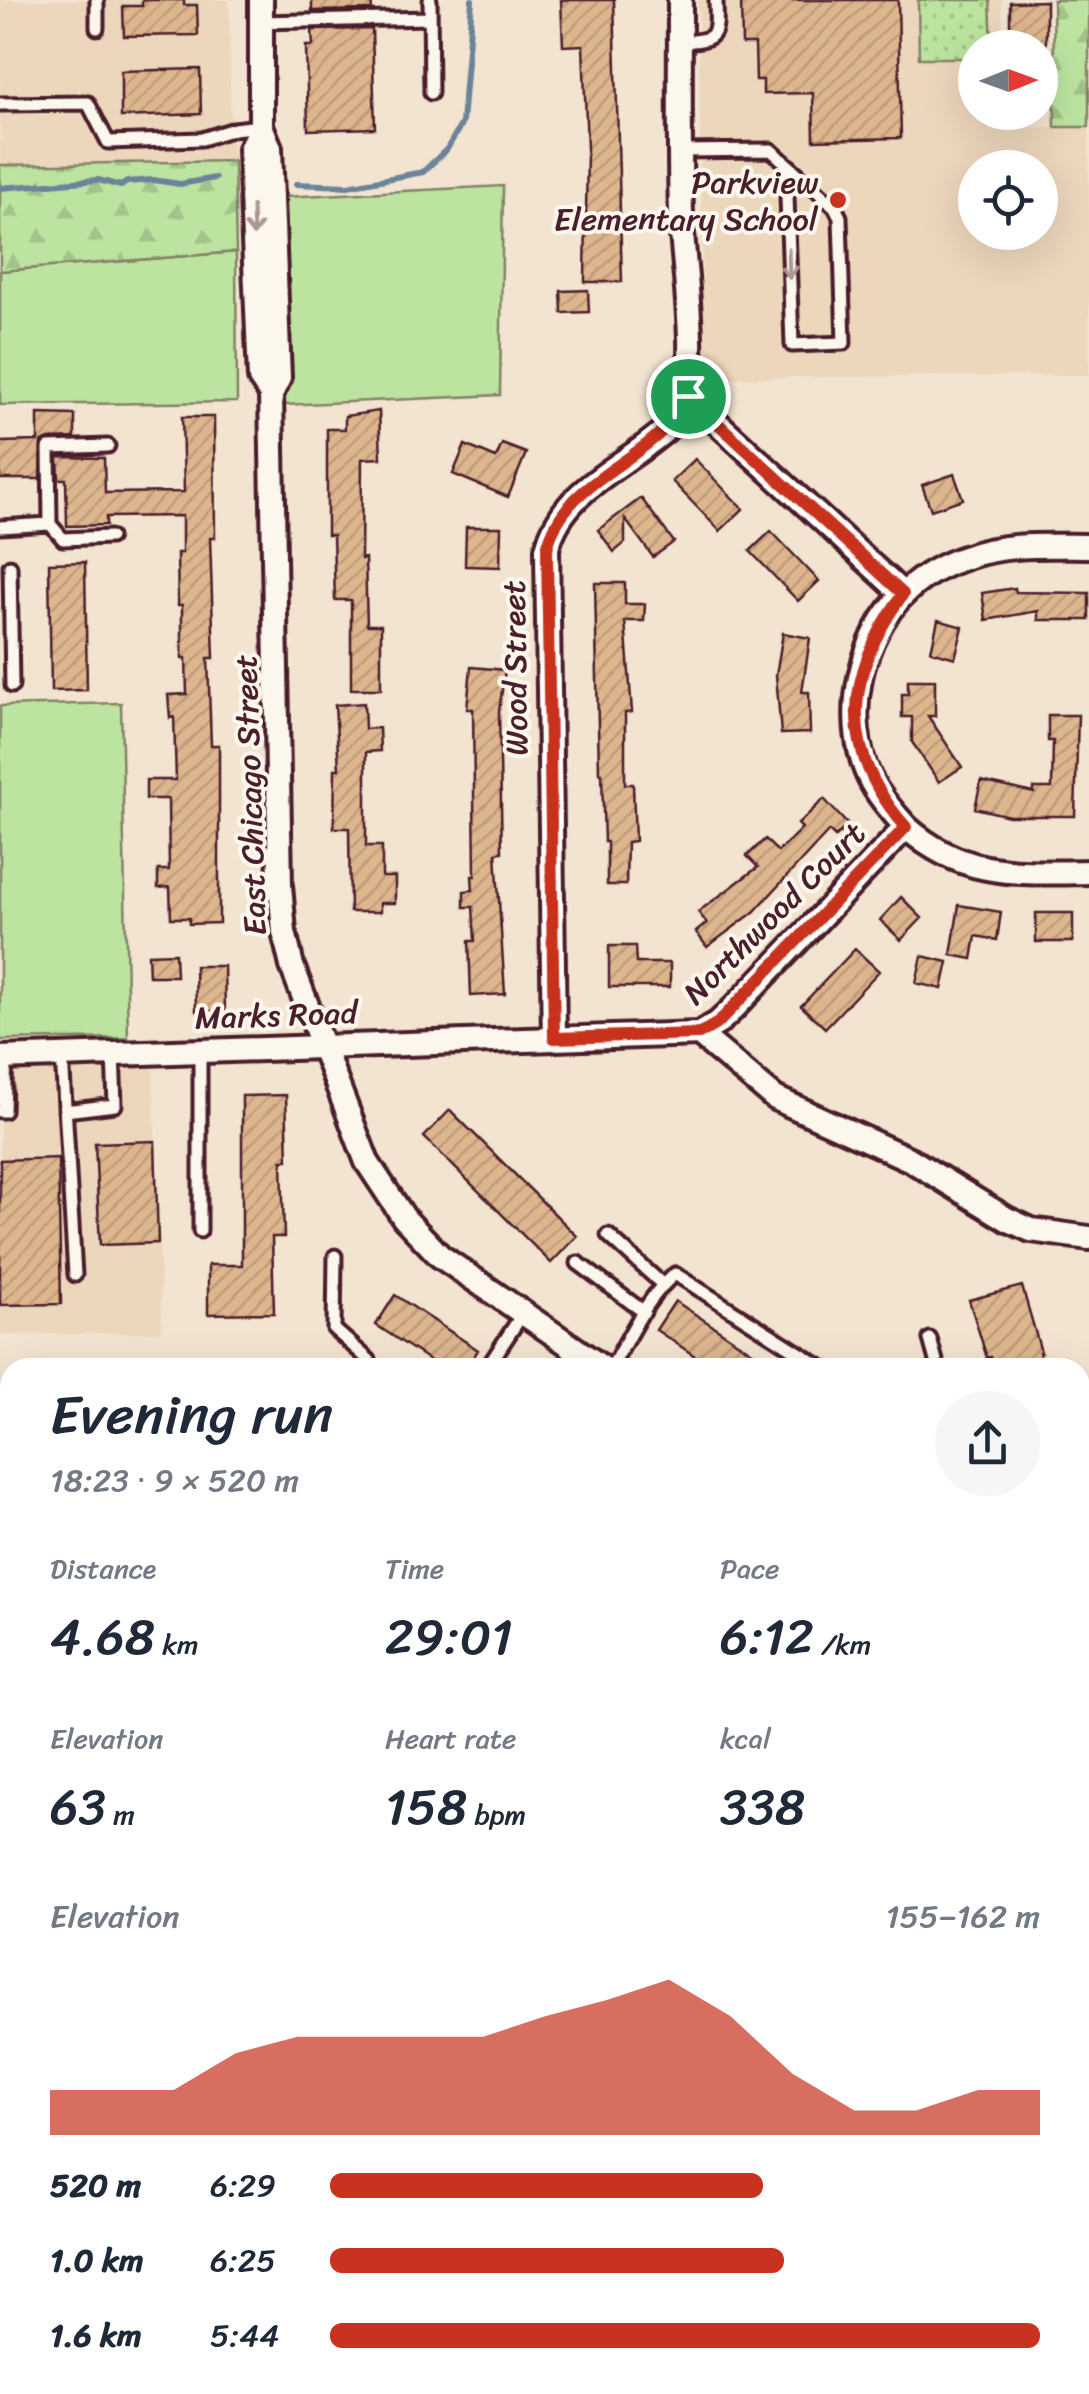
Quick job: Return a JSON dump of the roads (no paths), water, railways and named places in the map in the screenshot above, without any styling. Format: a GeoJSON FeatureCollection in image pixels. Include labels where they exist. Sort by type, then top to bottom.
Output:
{"type":"FeatureCollection","features":[{"type":"Feature","properties":{"kind":"street"},"geometry":{"type":"LineString","coordinates":[[680,0],[681,214],[690,369],[688,396],[903,594],[942,567],[989,550],[1089,546]]}},
{"type":"Feature","properties":{"kind":"street","name":"East Chicago Street"},"geometry":{"type":"LineString","coordinates":[[262,11],[261,126],[270,148],[279,378],[271,394],[282,900],[292,966],[367,1162],[404,1218],[440,1256],[588,1358]]}},
{"type":"Feature","properties":{"kind":"street","name":"Wood Street"},"geometry":{"type":"LineString","coordinates":[[554,1038],[547,549],[555,522],[569,502],[660,435],[677,418],[688,396]]}},
{"type":"Feature","properties":{"kind":"street","name":"Northwood Court"},"geometry":{"type":"LineString","coordinates":[[554,1038],[699,1034],[734,1008],[906,827],[884,803],[868,774],[859,740],[857,708],[860,676],[870,648],[882,622],[903,594]]}},
{"type":"Feature","properties":{"kind":"street"},"geometry":{"type":"LineString","coordinates":[[906,827],[944,855],[986,870],[1089,872]]}},
{"type":"Feature","properties":{"kind":"street"},"geometry":{"type":"LineString","coordinates":[[699,1034],[775,1098],[911,1160],[1007,1219],[1032,1230],[1089,1238]]}},
{"type":"Feature","properties":{"kind":"street","name":"Marks Road"},"geometry":{"type":"LineString","coordinates":[[3,1058],[554,1038]]}},
{"type":"Feature","properties":{"kind":"lane"},"geometry":{"type":"LineString","coordinates":[[97,0],[97,28]]}},
{"type":"Feature","properties":{"kind":"lane"},"geometry":{"type":"LineString","coordinates":[[430,0],[430,93]]}},
{"type":"Feature","properties":{"kind":"lane"},"geometry":{"type":"LineString","coordinates":[[680,42],[713,37],[717,28],[716,0]]}},
{"type":"Feature","properties":{"kind":"lane"},"geometry":{"type":"LineString","coordinates":[[262,11],[430,18]]}},
{"type":"Feature","properties":{"kind":"lane"},"geometry":{"type":"LineString","coordinates":[[0,104],[88,103],[108,142],[202,139],[261,126]]}},
{"type":"Feature","properties":{"kind":"lane"},"geometry":{"type":"LineString","coordinates":[[680,151],[770,150],[828,199],[840,217],[844,343],[792,345],[786,166]]}},
{"type":"Feature","properties":{"kind":"lane"},"geometry":{"type":"LineString","coordinates":[[108,446],[49,448],[50,524],[63,538],[110,537]]}},
{"type":"Feature","properties":{"kind":"lane"},"geometry":{"type":"LineString","coordinates":[[0,527],[50,524]]}},
{"type":"Feature","properties":{"kind":"lane"},"geometry":{"type":"LineString","coordinates":[[10,566],[6,629],[12,686]]}},
{"type":"Feature","properties":{"kind":"lane"},"geometry":{"type":"LineString","coordinates":[[200,1050],[200,1231]]}},
{"type":"Feature","properties":{"kind":"lane"},"geometry":{"type":"LineString","coordinates":[[66,1111],[115,1106],[112,1053]]}},
{"type":"Feature","properties":{"kind":"lane"},"geometry":{"type":"LineString","coordinates":[[62,1055],[76,1275]]}},
{"type":"Feature","properties":{"kind":"lane"},"geometry":{"type":"LineString","coordinates":[[0,1111],[4,1111],[3,1058]]}},
{"type":"Feature","properties":{"kind":"lane"},"geometry":{"type":"LineString","coordinates":[[608,1236],[662,1284]]}},
{"type":"Feature","properties":{"kind":"lane"},"geometry":{"type":"LineString","coordinates":[[335,1256],[334,1328],[366,1358]]}},
{"type":"Feature","properties":{"kind":"lane"},"geometry":{"type":"LineString","coordinates":[[578,1263],[644,1312]]}},
{"type":"Feature","properties":{"kind":"lane"},"geometry":{"type":"LineString","coordinates":[[617,1358],[662,1284],[674,1274],[807,1358]]}},
{"type":"Feature","properties":{"kind":"lane"},"geometry":{"type":"LineString","coordinates":[[493,1358],[523,1313]]}},
{"type":"Feature","properties":{"kind":"lane"},"geometry":{"type":"LineString","coordinates":[[930,1339],[935,1358]]}},
{"type":"Feature","properties":{"kind":"waterway"},"geometry":{"type":"LineString","coordinates":[[296,184],[348,186],[423,172],[447,149],[462,123],[472,0]]}},
{"type":"Feature","properties":{"kind":"waterway"},"geometry":{"type":"LineString","coordinates":[[0,188],[98,180],[121,186],[153,180],[180,184],[215,178]]}},
{"type":"Feature","properties":{"kind":"place","name":"Parkview Elementary School"},"geometry":{"type":"Point","coordinates":[838,200]}}]}
